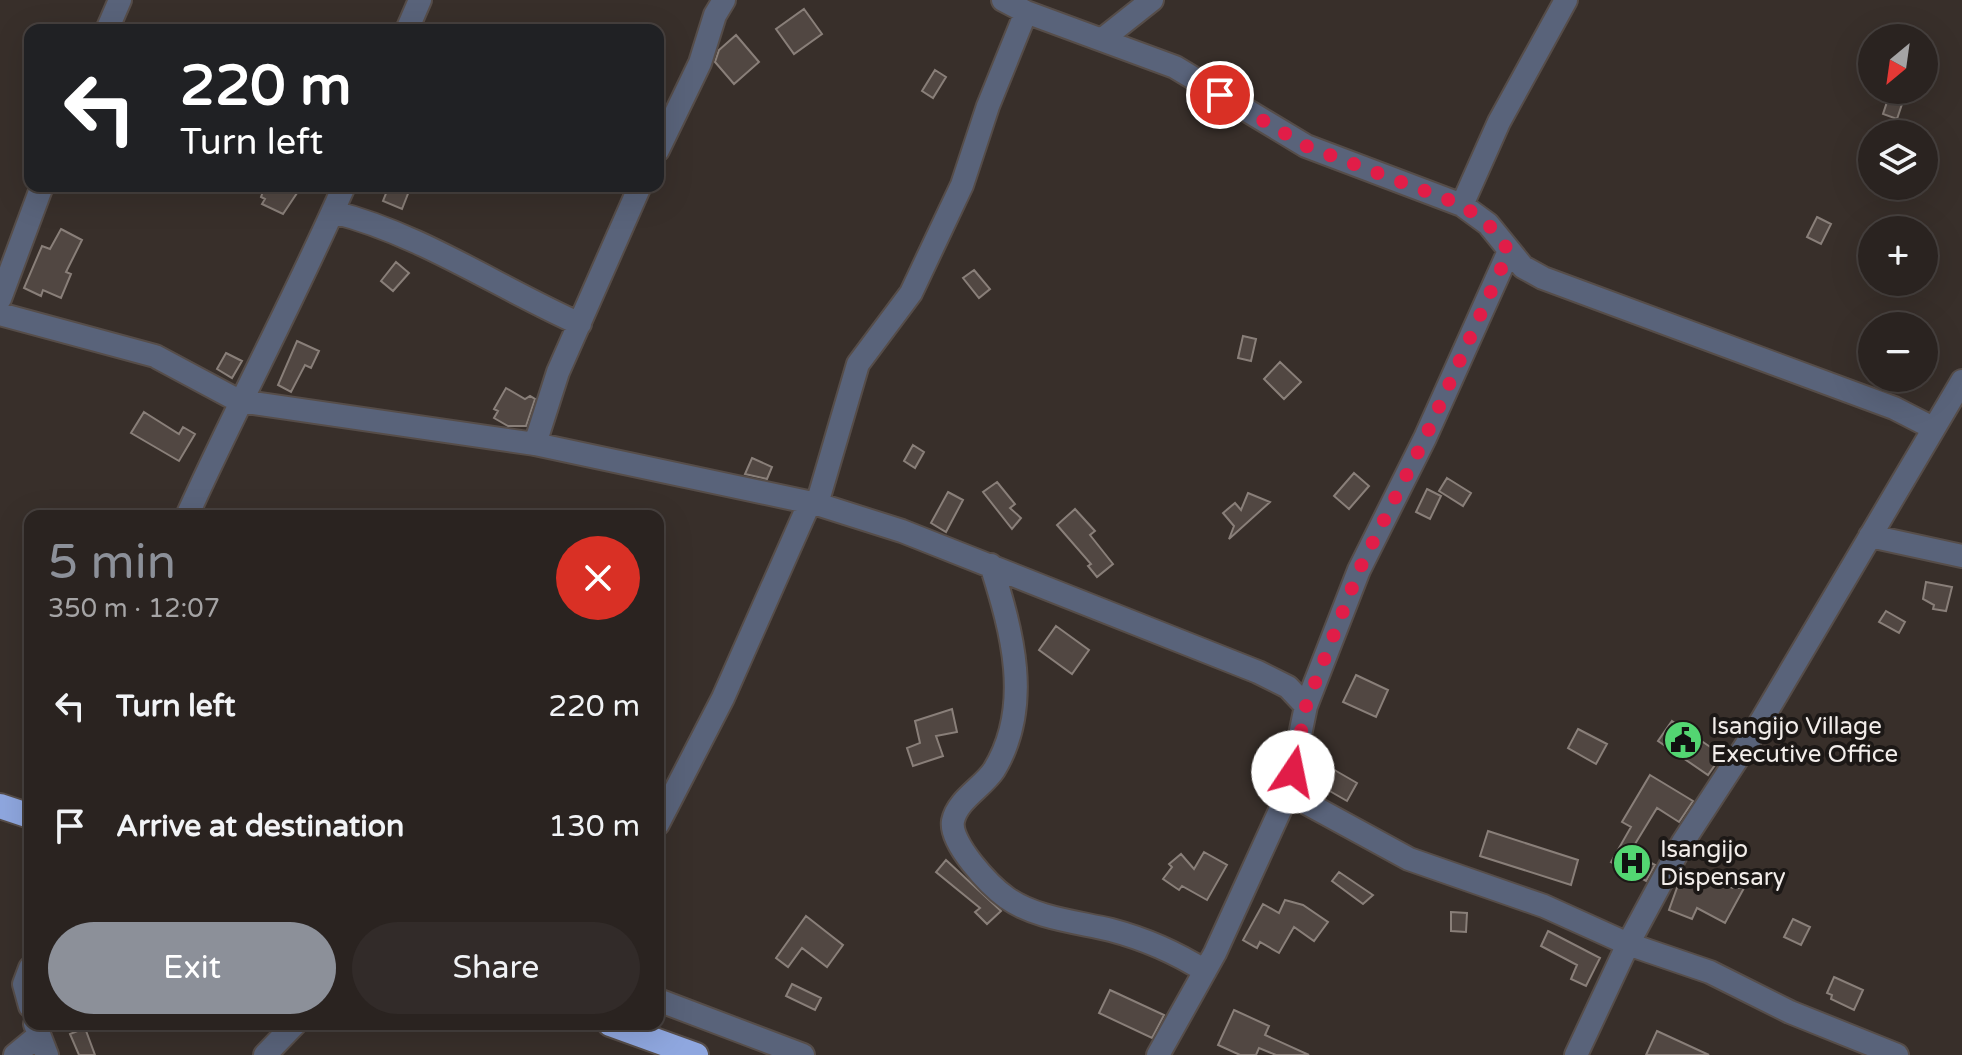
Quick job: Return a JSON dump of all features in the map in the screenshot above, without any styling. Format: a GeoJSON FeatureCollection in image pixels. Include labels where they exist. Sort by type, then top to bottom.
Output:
{"type":"FeatureCollection","features":[{"type":"Feature","properties":{"kind":"highway"},"geometry":{"type":"LineString","coordinates":[[0,806],[24,814]]}},
{"type":"Feature","properties":{"kind":"highway"},"geometry":{"type":"LineString","coordinates":[[638,1030],[696,1055]]}},
{"type":"Feature","properties":{"kind":"street"},"geometry":{"type":"LineString","coordinates":[[110,24],[120,0]]}},
{"type":"Feature","properties":{"kind":"street"},"geometry":{"type":"LineString","coordinates":[[410,24],[420,0]]}},
{"type":"Feature","properties":{"kind":"street"},"geometry":{"type":"LineString","coordinates":[[664,138],[700,63],[715,15],[724,0]]}},
{"type":"Feature","properties":{"kind":"street"},"geometry":{"type":"LineString","coordinates":[[1003,0],[1026,12],[1104,38],[1175,67],[1306,146],[1462,205],[1488,224],[1523,267],[1543,278],[1894,408],[1933,428]]}},
{"type":"Feature","properties":{"kind":"street"},"geometry":{"type":"LineString","coordinates":[[1104,38],[1152,0]]}},
{"type":"Feature","properties":{"kind":"street"},"geometry":{"type":"LineString","coordinates":[[1462,205],[1499,122],[1566,0]]}},
{"type":"Feature","properties":{"kind":"street"},"geometry":{"type":"LineString","coordinates":[[664,812],[723,698],[813,504],[849,386],[872,342],[911,293],[956,198],[1026,12]]}},
{"type":"Feature","properties":{"kind":"street"},"geometry":{"type":"LineString","coordinates":[[0,299],[40,192]]}},
{"type":"Feature","properties":{"kind":"street"},"geometry":{"type":"LineString","coordinates":[[190,510],[239,401],[341,192]]}},
{"type":"Feature","properties":{"kind":"street"},"geometry":{"type":"LineString","coordinates":[[535,444],[558,372],[637,192]]}},
{"type":"Feature","properties":{"kind":"street"},"geometry":{"type":"LineString","coordinates":[[333,212],[375,222],[410,237],[514,294],[580,324]]}},
{"type":"Feature","properties":{"kind":"street"},"geometry":{"type":"LineString","coordinates":[[1158,1055],[1205,971],[1281,816],[1306,706],[1359,570],[1425,438],[1509,251]]}},
{"type":"Feature","properties":{"kind":"street"},"geometry":{"type":"LineString","coordinates":[[0,314],[155,356],[239,401],[535,444],[813,504],[902,531],[991,565],[1288,687],[1297,690],[1315,685]]}},
{"type":"Feature","properties":{"kind":"street"},"geometry":{"type":"LineString","coordinates":[[1576,1055],[1628,944],[1683,842],[1754,733],[1962,381]]}},
{"type":"Feature","properties":{"kind":"street"},"geometry":{"type":"LineString","coordinates":[[1870,536],[1962,556]]}},
{"type":"Feature","properties":{"kind":"street"},"geometry":{"type":"LineString","coordinates":[[991,565],[1011,631],[1016,667],[1015,702],[1004,753],[981,788],[956,813],[953,823],[958,845],[1007,898],[1029,910],[1145,940],[1205,971]]}},
{"type":"Feature","properties":{"kind":"street"},"geometry":{"type":"LineString","coordinates":[[1288,687],[1306,706]]}},
{"type":"Feature","properties":{"kind":"street"},"geometry":{"type":"LineString","coordinates":[[1288,793],[1409,859],[1544,906],[1628,944],[1710,972],[1790,1012],[1897,1055]]}},
{"type":"Feature","properties":{"kind":"street"},"geometry":{"type":"LineString","coordinates":[[664,1002],[803,1055]]}},
{"type":"Feature","properties":{"kind":"street"},"geometry":{"type":"LineString","coordinates":[[265,1055],[289,1030]]}},
{"type":"Feature","properties":{"kind":"street"},"geometry":{"type":"LineString","coordinates":[[15,1055],[40,1038]]}},
{"type":"Feature","properties":{"kind":"building"},"geometry":{"type":"Polygon","coordinates":[[[804,9],[822,34],[794,54],[776,29],[804,9]]]}},
{"type":"Feature","properties":{"kind":"building"},"geometry":{"type":"Polygon","coordinates":[[[736,35],[759,62],[734,84],[715,62],[719,50],[736,35]]]}},
{"type":"Feature","properties":{"kind":"building"},"geometry":{"type":"Polygon","coordinates":[[[935,70],[946,77],[933,98],[922,91],[935,70]]]}},
{"type":"Feature","properties":{"kind":"building"},"geometry":{"type":"Polygon","coordinates":[[[1886,104],[1902,104],[1897,119],[1883,114],[1886,104]]]}},
{"type":"Feature","properties":{"kind":"building"},"geometry":{"type":"Polygon","coordinates":[[[263,192],[297,193],[283,214],[262,204],[265,199],[261,197],[263,192]]]}},
{"type":"Feature","properties":{"kind":"building"},"geometry":{"type":"Polygon","coordinates":[[[387,192],[409,192],[402,209],[383,201],[387,192]]]}},
{"type":"Feature","properties":{"kind":"building"},"geometry":{"type":"Polygon","coordinates":[[[1817,217],[1831,224],[1821,244],[1807,237],[1817,217]]]}},
{"type":"Feature","properties":{"kind":"building"},"geometry":{"type":"Polygon","coordinates":[[[61,229],[82,240],[66,272],[71,274],[61,298],[43,290],[41,296],[24,288],[42,246],[50,249],[61,229]]]}},
{"type":"Feature","properties":{"kind":"building"},"geometry":{"type":"Polygon","coordinates":[[[396,262],[409,273],[393,291],[381,281],[396,262]]]}},
{"type":"Feature","properties":{"kind":"building"},"geometry":{"type":"Polygon","coordinates":[[[974,270],[990,289],[979,298],[963,278],[974,270]]]}},
{"type":"Feature","properties":{"kind":"building"},"geometry":{"type":"Polygon","coordinates":[[[1243,336],[1256,339],[1251,361],[1238,358],[1243,336]]]}},
{"type":"Feature","properties":{"kind":"building"},"geometry":{"type":"Polygon","coordinates":[[[297,341],[319,351],[311,368],[305,365],[291,392],[278,385],[297,341]]]}},
{"type":"Feature","properties":{"kind":"building"},"geometry":{"type":"Polygon","coordinates":[[[226,353],[242,361],[232,378],[217,369],[226,353]]]}},
{"type":"Feature","properties":{"kind":"building"},"geometry":{"type":"Polygon","coordinates":[[[1280,362],[1301,382],[1284,399],[1264,379],[1280,362]]]}},
{"type":"Feature","properties":{"kind":"building"},"geometry":{"type":"Polygon","coordinates":[[[506,388],[525,399],[530,396],[535,399],[526,426],[508,426],[494,418],[498,411],[494,409],[506,388]]]}},
{"type":"Feature","properties":{"kind":"building"},"geometry":{"type":"Polygon","coordinates":[[[144,412],[179,434],[183,427],[195,434],[179,461],[131,433],[144,412]]]}},
{"type":"Feature","properties":{"kind":"building"},"geometry":{"type":"Polygon","coordinates":[[[913,445],[924,452],[915,468],[904,461],[913,445]]]}},
{"type":"Feature","properties":{"kind":"building"},"geometry":{"type":"Polygon","coordinates":[[[752,458],[772,467],[767,479],[745,474],[752,458]]]}},
{"type":"Feature","properties":{"kind":"building"},"geometry":{"type":"Polygon","coordinates":[[[1354,473],[1369,486],[1349,509],[1334,496],[1354,473]]]}},
{"type":"Feature","properties":{"kind":"building"},"geometry":{"type":"Polygon","coordinates":[[[1447,478],[1471,493],[1463,506],[1439,491],[1447,478]]]}},
{"type":"Feature","properties":{"kind":"building"},"geometry":{"type":"Polygon","coordinates":[[[997,482],[1015,504],[1010,508],[1021,518],[1012,529],[983,492],[997,482]]]}},
{"type":"Feature","properties":{"kind":"building"},"geometry":{"type":"Polygon","coordinates":[[[1427,489],[1441,496],[1430,519],[1416,512],[1427,489]]]}},
{"type":"Feature","properties":{"kind":"building"},"geometry":{"type":"Polygon","coordinates":[[[948,492],[963,500],[946,532],[931,523],[948,492]]]}},
{"type":"Feature","properties":{"kind":"building"},"geometry":{"type":"Polygon","coordinates":[[[1248,493],[1270,502],[1229,539],[1234,526],[1223,513],[1235,503],[1241,510],[1248,493]]]}},
{"type":"Feature","properties":{"kind":"building"},"geometry":{"type":"Polygon","coordinates":[[[1075,509],[1095,531],[1090,535],[1113,564],[1097,577],[1088,566],[1091,564],[1057,525],[1075,509]]]}},
{"type":"Feature","properties":{"kind":"building"},"geometry":{"type":"Polygon","coordinates":[[[1926,582],[1952,587],[1946,611],[1933,609],[1934,605],[1923,599],[1926,582]]]}},
{"type":"Feature","properties":{"kind":"building"},"geometry":{"type":"Polygon","coordinates":[[[1886,611],[1905,622],[1899,633],[1879,622],[1886,611]]]}},
{"type":"Feature","properties":{"kind":"building"},"geometry":{"type":"Polygon","coordinates":[[[1056,626],[1089,650],[1072,674],[1039,650],[1056,626]]]}},
{"type":"Feature","properties":{"kind":"building"},"geometry":{"type":"Polygon","coordinates":[[[1356,675],[1388,690],[1376,717],[1343,702],[1356,675]]]}},
{"type":"Feature","properties":{"kind":"building"},"geometry":{"type":"Polygon","coordinates":[[[952,709],[957,732],[936,736],[943,756],[913,766],[907,748],[920,743],[915,721],[952,709]]]}},
{"type":"Feature","properties":{"kind":"building"},"geometry":{"type":"Polygon","coordinates":[[[1672,721],[1722,755],[1708,775],[1658,741],[1672,721]]]}},
{"type":"Feature","properties":{"kind":"building"},"geometry":{"type":"Polygon","coordinates":[[[1578,729],[1607,744],[1596,764],[1568,748],[1578,729]]]}},
{"type":"Feature","properties":{"kind":"building"},"geometry":{"type":"Polygon","coordinates":[[[1331,768],[1357,783],[1347,801],[1321,786],[1331,768]]]}},
{"type":"Feature","properties":{"kind":"building"},"geometry":{"type":"Polygon","coordinates":[[[1650,775],[1693,801],[1679,822],[1657,808],[1635,844],[1641,847],[1636,855],[1655,865],[1646,881],[1611,862],[1631,827],[1622,822],[1650,775]]]}},
{"type":"Feature","properties":{"kind":"building"},"geometry":{"type":"Polygon","coordinates":[[[1488,831],[1578,860],[1571,885],[1480,856],[1488,831]]]}},
{"type":"Feature","properties":{"kind":"building"},"geometry":{"type":"Polygon","coordinates":[[[1204,852],[1227,865],[1207,900],[1182,886],[1179,890],[1163,879],[1172,867],[1169,864],[1181,854],[1194,869],[1204,852]]]}},
{"type":"Feature","properties":{"kind":"building"},"geometry":{"type":"Polygon","coordinates":[[[946,860],[1001,911],[987,924],[975,912],[980,908],[936,872],[946,860]]]}},
{"type":"Feature","properties":{"kind":"building"},"geometry":{"type":"Polygon","coordinates":[[[1683,871],[1733,888],[1744,888],[1725,923],[1697,908],[1692,919],[1669,910],[1683,871]]]}},
{"type":"Feature","properties":{"kind":"building"},"geometry":{"type":"Polygon","coordinates":[[[1339,872],[1373,895],[1363,904],[1332,881],[1339,872]]]}},
{"type":"Feature","properties":{"kind":"building"},"geometry":{"type":"Polygon","coordinates":[[[1285,900],[1303,905],[1328,922],[1314,941],[1294,927],[1279,953],[1260,942],[1257,948],[1243,940],[1263,904],[1279,913],[1285,900]]]}},
{"type":"Feature","properties":{"kind":"building"},"geometry":{"type":"Polygon","coordinates":[[[1451,912],[1467,913],[1466,932],[1451,931],[1451,912]]]}},
{"type":"Feature","properties":{"kind":"building"},"geometry":{"type":"Polygon","coordinates":[[[806,916],[843,945],[827,967],[802,948],[788,967],[776,958],[806,916]]]}},
{"type":"Feature","properties":{"kind":"building"},"geometry":{"type":"Polygon","coordinates":[[[1793,919],[1810,927],[1801,945],[1784,937],[1793,919]]]}},
{"type":"Feature","properties":{"kind":"building"},"geometry":{"type":"Polygon","coordinates":[[[1548,931],[1600,958],[1586,986],[1571,979],[1577,965],[1541,946],[1548,931]]]}},
{"type":"Feature","properties":{"kind":"building"},"geometry":{"type":"Polygon","coordinates":[[[1834,977],[1863,990],[1854,1010],[1831,999],[1832,995],[1827,993],[1834,977]]]}},
{"type":"Feature","properties":{"kind":"building"},"geometry":{"type":"Polygon","coordinates":[[[792,984],[821,998],[815,1010],[786,996],[792,984]]]}},
{"type":"Feature","properties":{"kind":"building"},"geometry":{"type":"Polygon","coordinates":[[[1110,990],[1164,1015],[1152,1038],[1099,1013],[1110,990]]]}},
{"type":"Feature","properties":{"kind":"building"},"geometry":{"type":"Polygon","coordinates":[[[1234,1010],[1269,1026],[1265,1035],[1309,1055],[1276,1055],[1259,1048],[1256,1055],[1240,1055],[1218,1045],[1234,1010]]]}},
{"type":"Feature","properties":{"kind":"building"},"geometry":{"type":"Polygon","coordinates":[[[86,1030],[95,1055],[79,1055],[70,1034],[86,1030]]]}},
{"type":"Feature","properties":{"kind":"building"},"geometry":{"type":"Polygon","coordinates":[[[1657,1031],[1709,1055],[1646,1055],[1657,1031]]]}},
{"type":"Feature","properties":{"kind":"place","name":"Isangijo Village Executive Office"},"geometry":{"type":"Point","coordinates":[1683,740]}},
{"type":"Feature","properties":{"kind":"place","name":"Isangijo Dispensary"},"geometry":{"type":"Point","coordinates":[1632,863]}},
{"type":"Feature","properties":{"kind":"route"},"geometry":{"type":"LineString","coordinates":[[1220,95],[1306,146],[1462,205],[1488,224],[1509,251],[1425,438],[1359,570],[1306,706],[1293,772]]}}]}
